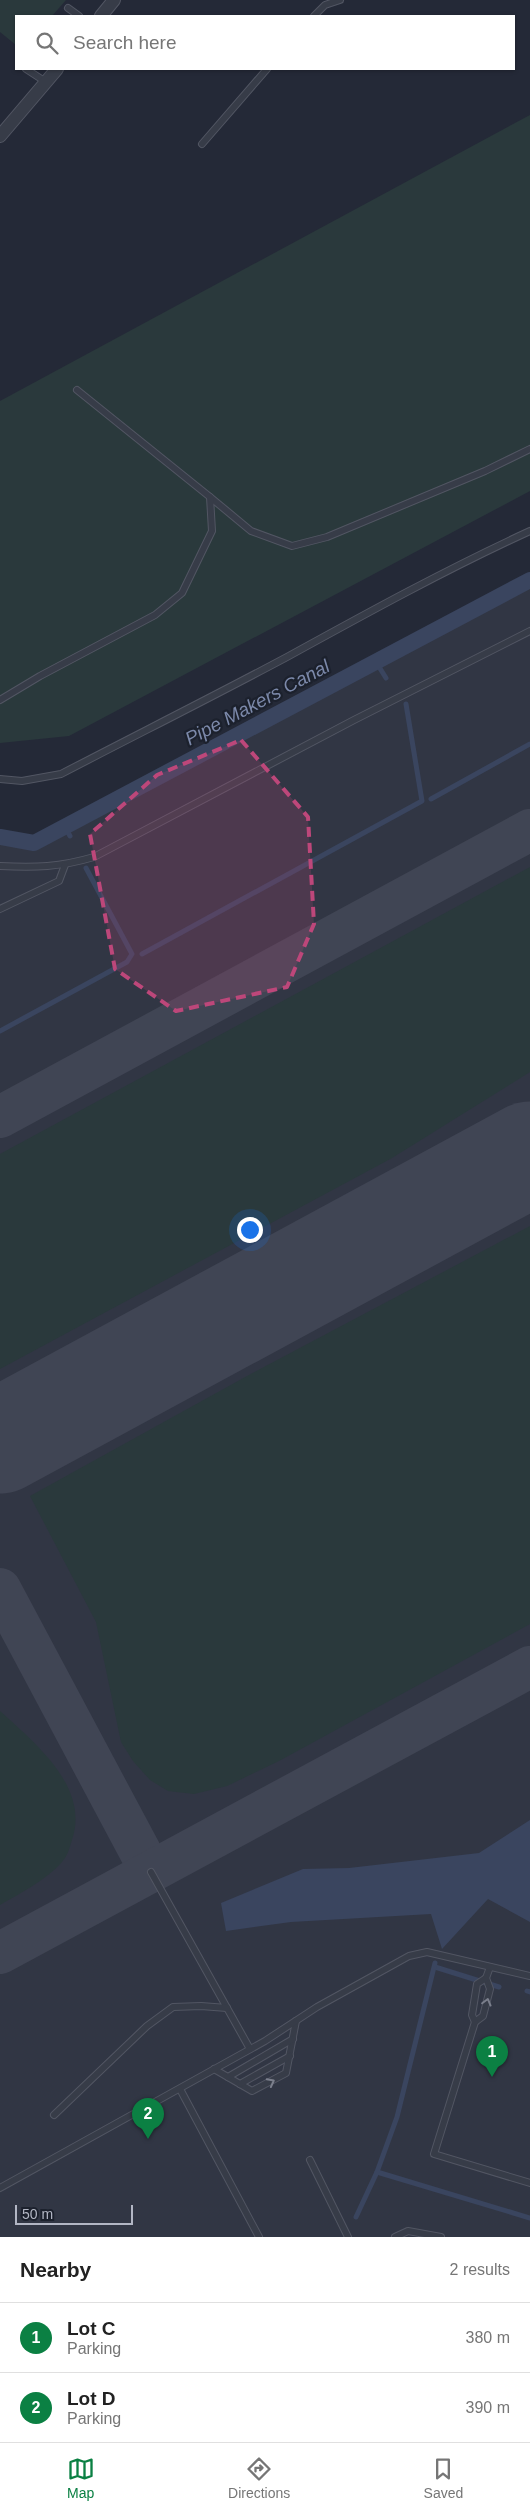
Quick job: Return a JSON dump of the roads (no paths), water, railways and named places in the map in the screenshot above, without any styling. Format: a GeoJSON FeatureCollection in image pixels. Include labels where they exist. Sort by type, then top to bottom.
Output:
{"type":"FeatureCollection","features":[{"type":"Feature","properties":{"kind":"street"},"geometry":{"type":"LineString","coordinates":[[102,15],[114,0]]}},
{"type":"Feature","properties":{"kind":"street"},"geometry":{"type":"LineString","coordinates":[[0,136],[56,70]]}},
{"type":"Feature","properties":{"kind":"lane"},"geometry":{"type":"LineString","coordinates":[[315,15],[325,5],[340,0]]}},
{"type":"Feature","properties":{"kind":"lane"},"geometry":{"type":"LineString","coordinates":[[68,8],[78,15]]}},
{"type":"Feature","properties":{"kind":"lane"},"geometry":{"type":"LineString","coordinates":[[28,70],[46,82]]}},
{"type":"Feature","properties":{"kind":"lane"},"geometry":{"type":"LineString","coordinates":[[202,144],[266,70]]}},
{"type":"Feature","properties":{"kind":"lane"},"geometry":{"type":"LineString","coordinates":[[77,390],[251,531],[292,546],[328,537],[486,471],[530,450]]}},
{"type":"Feature","properties":{"kind":"lane"},"geometry":{"type":"LineString","coordinates":[[0,700],[40,676],[155,615],[182,592],[212,531],[210,496]]}},
{"type":"Feature","properties":{"kind":"lane"},"geometry":{"type":"LineString","coordinates":[[0,779],[22,781],[61,774],[278,661],[375,607],[469,559],[530,531]]}},
{"type":"Feature","properties":{"kind":"lane"},"geometry":{"type":"LineString","coordinates":[[0,866],[42,868],[65,865],[94,857],[354,720],[530,631]]}},
{"type":"Feature","properties":{"kind":"lane"},"geometry":{"type":"LineString","coordinates":[[0,909],[59,881],[65,865]]}},
{"type":"Feature","properties":{"kind":"lane"},"geometry":{"type":"LineString","coordinates":[[151,1872],[250,2049]]}},
{"type":"Feature","properties":{"kind":"lane"},"geometry":{"type":"LineString","coordinates":[[0,2188],[180,2089],[408,1956],[426,1952],[530,1976]]}},
{"type":"Feature","properties":{"kind":"lane"},"geometry":{"type":"LineString","coordinates":[[475,2022],[472,2015],[477,1984],[486,1978],[490,1967]]}},
{"type":"Feature","properties":{"kind":"lane"},"geometry":{"type":"LineString","coordinates":[[486,1978],[490,1989],[483,2016],[475,2022],[434,2154],[530,2184]]}},
{"type":"Feature","properties":{"kind":"lane"},"geometry":{"type":"LineString","coordinates":[[54,2116],[147,2026],[173,2007],[201,2006],[227,2008]]}},
{"type":"Feature","properties":{"kind":"lane"},"geometry":{"type":"LineString","coordinates":[[214,2069],[252,2091],[271,2082],[286,2073],[296,2022]]}},
{"type":"Feature","properties":{"kind":"lane"},"geometry":{"type":"LineString","coordinates":[[228,2077],[293,2039]]}},
{"type":"Feature","properties":{"kind":"lane"},"geometry":{"type":"LineString","coordinates":[[240,2084],[290,2056]]}},
{"type":"Feature","properties":{"kind":"lane"},"geometry":{"type":"LineString","coordinates":[[180,2089],[259,2237]]}},
{"type":"Feature","properties":{"kind":"lane"},"geometry":{"type":"LineString","coordinates":[[310,2160],[348,2237]]}},
{"type":"Feature","properties":{"kind":"lane"},"geometry":{"type":"LineString","coordinates":[[395,2237],[408,2231],[441,2237]]}},
{"type":"Feature","properties":{"kind":"water"},"geometry":{"type":"Polygon","coordinates":[[[530,1820],[530,1922],[488,1899],[442,1949],[431,1914],[291,1922],[226,1931],[221,1903],[303,1869],[349,1868],[479,1853],[530,1820]]]}},
{"type":"Feature","properties":{"kind":"waterway","name":"Pipe Makers Canal"},"geometry":{"type":"LineString","coordinates":[[0,837],[34,843],[530,580]]}},
{"type":"Feature","properties":{"kind":"waterway"},"geometry":{"type":"LineString","coordinates":[[376,662],[386,678]]}},
{"type":"Feature","properties":{"kind":"waterway"},"geometry":{"type":"LineString","coordinates":[[142,954],[422,801],[406,704]]}},
{"type":"Feature","properties":{"kind":"waterway"},"geometry":{"type":"LineString","coordinates":[[431,799],[530,744]]}},
{"type":"Feature","properties":{"kind":"waterway"},"geometry":{"type":"LineString","coordinates":[[65,827],[70,836]]}},
{"type":"Feature","properties":{"kind":"waterway"},"geometry":{"type":"LineString","coordinates":[[0,1031],[127,962],[132,954],[86,868]]}},
{"type":"Feature","properties":{"kind":"waterway"},"geometry":{"type":"LineString","coordinates":[[356,2217],[377,2172],[397,2117],[435,1963]]}},
{"type":"Feature","properties":{"kind":"waterway"},"geometry":{"type":"LineString","coordinates":[[435,1967],[499,1987]]}},
{"type":"Feature","properties":{"kind":"waterway"},"geometry":{"type":"LineString","coordinates":[[377,2172],[530,2218]]}},
{"type":"Feature","properties":{"kind":"place","name":"Lot C"},"geometry":{"type":"Point","coordinates":[492,2077]}},
{"type":"Feature","properties":{"kind":"place","name":"Lot D"},"geometry":{"type":"Point","coordinates":[148,2139]}}]}
